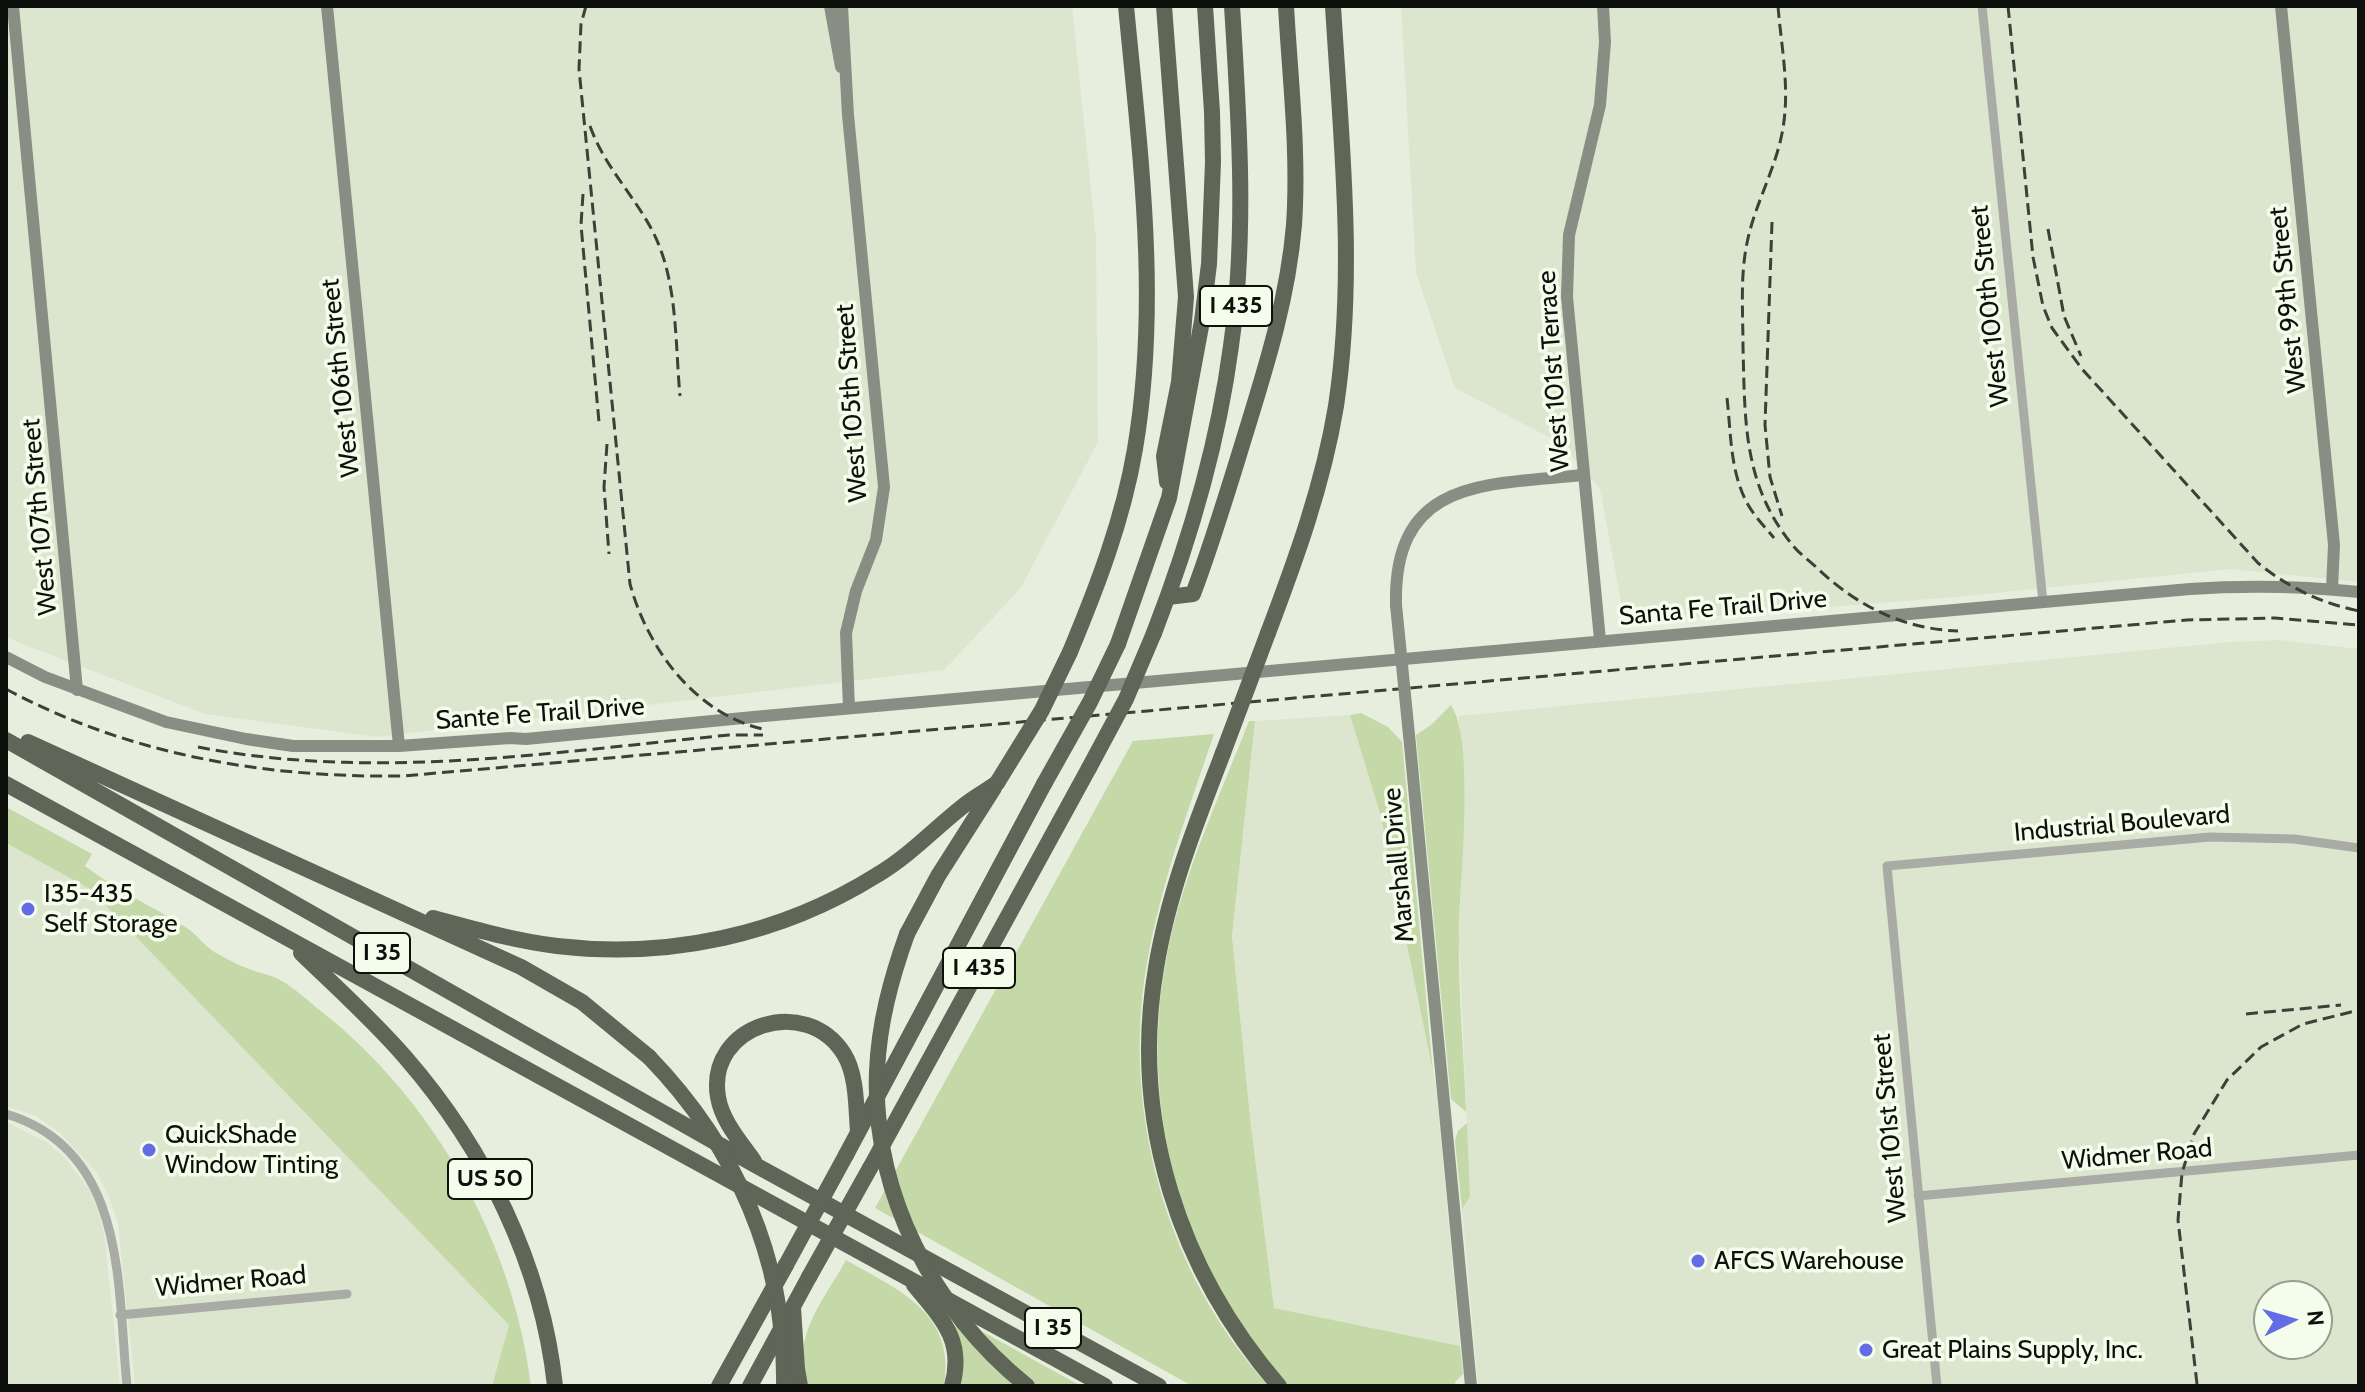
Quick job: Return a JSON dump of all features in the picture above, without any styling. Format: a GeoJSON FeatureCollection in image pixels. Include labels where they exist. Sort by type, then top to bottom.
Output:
{"type":"FeatureCollection","features":[{"type":"Feature","properties":{"kind":"highway"},"geometry":{"type":"LineString","coordinates":[[1027,1386],[992,1355],[947,1301],[910,1236],[890,1181],[880,1130],[878,1061],[888,995],[907,934],[938,876],[1042,710],[1070,652],[1092,601],[1135,452],[1144,382],[1149,303],[1148,252],[1126,6]]}},
{"type":"Feature","properties":{"kind":"highway"},"geometry":{"type":"LineString","coordinates":[[1164,6],[1186,297],[1179,382],[1164,456],[1169,498]]}},
{"type":"Feature","properties":{"kind":"highway","name":"I 435"},"geometry":{"type":"LineString","coordinates":[[719,1386],[1090,702],[1118,644],[1169,498],[1196,366],[1209,264],[1213,137],[1205,6]]}},
{"type":"Feature","properties":{"kind":"highway","name":"I 435"},"geometry":{"type":"LineString","coordinates":[[750,1386],[1126,699],[1168,597],[1201,495],[1233,335],[1241,200],[1241,140],[1232,6]]}},
{"type":"Feature","properties":{"kind":"highway"},"geometry":{"type":"LineString","coordinates":[[1168,597],[1193,594],[1263,377],[1285,294],[1296,169],[1286,6]]}},
{"type":"Feature","properties":{"kind":"highway"},"geometry":{"type":"LineString","coordinates":[[1279,1386],[1240,1337],[1187,1243],[1162,1165],[1150,1083],[1149,1025],[1162,934],[1184,858],[1303,542],[1322,474],[1335,408],[1344,336],[1346,225],[1333,6]]}},
{"type":"Feature","properties":{"kind":"highway"},"geometry":{"type":"LineString","coordinates":[[6,732],[553,984],[601,1016],[649,1057],[690,1103],[731,1166],[759,1227],[778,1308],[784,1386]]}},
{"type":"Feature","properties":{"kind":"highway","name":"I 35"},"geometry":{"type":"LineString","coordinates":[[6,740],[757,1166],[1159,1386]]}},
{"type":"Feature","properties":{"kind":"highway"},"geometry":{"type":"LineString","coordinates":[[393,908],[529,942],[588,949],[653,949],[720,940],[779,922],[837,898],[914,850],[963,806],[997,783]]}},
{"type":"Feature","properties":{"kind":"highway","name":"I 35"},"geometry":{"type":"LineString","coordinates":[[6,784],[1105,1386]]}},
{"type":"Feature","properties":{"kind":"highway","name":"US 50"},"geometry":{"type":"LineString","coordinates":[[283,936],[404,1055],[448,1110],[479,1159],[531,1274],[546,1329],[555,1386]]}},
{"type":"Feature","properties":{"kind":"highway"},"geometry":{"type":"LineString","coordinates":[[757,1166],[723,1116],[717,1086],[726,1056],[739,1039],[759,1026],[788,1021],[806,1024],[838,1046],[851,1071],[858,1132]]}},
{"type":"Feature","properties":{"kind":"highway"},"geometry":{"type":"LineString","coordinates":[[909,1279],[950,1333],[956,1363],[952,1386]]}},
{"type":"Feature","properties":{"kind":"highway"},"geometry":{"type":"LineString","coordinates":[[793,1307],[800,1386]]}},
{"type":"Feature","properties":{"kind":"main road","name":"West 107th Street"},"geometry":{"type":"LineString","coordinates":[[13,6],[77,690]]}},
{"type":"Feature","properties":{"kind":"main road","name":"West 106th Street"},"geometry":{"type":"LineString","coordinates":[[327,6],[399,746]]}},
{"type":"Feature","properties":{"kind":"main road","name":"West 105th Street"},"geometry":{"type":"LineString","coordinates":[[830,6],[847,90]]}},
{"type":"Feature","properties":{"kind":"main road","name":"West 105th Street"},"geometry":{"type":"LineString","coordinates":[[842,6],[884,487],[876,540],[856,591],[846,633],[849,708]]}},
{"type":"Feature","properties":{"kind":"main road","name":"West 101st Terrace"},"geometry":{"type":"LineString","coordinates":[[1600,640],[1566,268],[1574,209],[1600,105],[1605,42],[1603,6]]}},
{"type":"Feature","properties":{"kind":"main road","name":"West 99th Street"},"geometry":{"type":"LineString","coordinates":[[2281,6],[2334,545],[2332,589]]}},
{"type":"Feature","properties":{"kind":"main road","name":"Marshall Drive"},"geometry":{"type":"LineString","coordinates":[[1471,1386],[1395,582],[1401,552],[1420,520],[1439,502],[1482,485],[1584,475]]}},
{"type":"Feature","properties":{"kind":"main road","name":"Santa Fe Trail Drive"},"geometry":{"type":"LineString","coordinates":[[1092,688],[1600,640],[2249,585],[2359,592]]}},
{"type":"Feature","properties":{"kind":"main road","name":"Sante Fe Trail Drive"},"geometry":{"type":"LineString","coordinates":[[6,657],[45,677],[166,722],[246,739],[335,748],[545,738],[1092,688]]}},
{"type":"Feature","properties":{"kind":"street","name":"West 100th Street"},"geometry":{"type":"LineString","coordinates":[[1982,6],[2043,602]]}},
{"type":"Feature","properties":{"kind":"street","name":"Industrial Boulevard"},"geometry":{"type":"LineString","coordinates":[[1887,866],[2210,837],[2294,839],[2359,848]]}},
{"type":"Feature","properties":{"kind":"street","name":"West 101st Street"},"geometry":{"type":"LineString","coordinates":[[1887,866],[1937,1386]]}},
{"type":"Feature","properties":{"kind":"street"},"geometry":{"type":"LineString","coordinates":[[6,1114],[40,1129],[64,1148],[81,1166],[102,1202],[113,1245],[127,1386]]}},
{"type":"Feature","properties":{"kind":"street","name":"Widmer Road"},"geometry":{"type":"LineString","coordinates":[[1918,1196],[2359,1155]]}},
{"type":"Feature","properties":{"kind":"street","name":"Widmer Road"},"geometry":{"type":"LineString","coordinates":[[120,1315],[347,1294]]}},
{"type":"Feature","properties":{"kind":"shaded area"},"geometry":{"type":"Polygon","coordinates":[[[6,6],[1072,6],[1096,238],[1098,442],[1020,589],[944,670],[376,737],[205,714],[17,642],[6,636],[6,6]]]}},
{"type":"Feature","properties":{"kind":"shaded area"},"geometry":{"type":"Polygon","coordinates":[[[1401,6],[2359,6],[2359,582],[2230,569],[1956,597],[1625,623],[1600,489],[1560,443],[1455,388],[1416,273],[1401,6]]]}},
{"type":"Feature","properties":{"kind":"shaded area"},"geometry":{"type":"Polygon","coordinates":[[[2279,640],[2359,649],[2359,1386],[1478,1386],[1462,1209],[1470,1197],[1459,936],[1465,783],[1458,716],[2230,642],[2279,640]]]}},
{"type":"Feature","properties":{"kind":"shaded area"},"geometry":{"type":"Polygon","coordinates":[[[1350,715],[1380,813],[1436,1086],[1460,1346],[1274,1308],[1251,1127],[1232,936],[1255,721],[1350,715]]]}},
{"type":"Feature","properties":{"kind":"shaded area"},"geometry":{"type":"Polygon","coordinates":[[[6,843],[90,889],[509,1325],[492,1386],[135,1386],[118,1224],[109,1197],[97,1173],[60,1133],[36,1116],[6,1106],[6,843]]]}},
{"type":"Feature","properties":{"kind":"shaded area"},"geometry":{"type":"Polygon","coordinates":[[[6,1122],[45,1141],[64,1157],[89,1189],[105,1239],[120,1386],[6,1386],[6,1122]]]}},
{"type":"Feature","properties":{"kind":"green space"},"geometry":{"type":"Polygon","coordinates":[[[1451,705],[1459,724],[1465,781],[1459,957],[1466,1112],[1451,1099],[1416,735],[1451,705]]]}},
{"type":"Feature","properties":{"kind":"green space"},"geometry":{"type":"Polygon","coordinates":[[[1361,713],[1388,727],[1402,742],[1433,1072],[1380,813],[1350,715],[1361,713]]]}},
{"type":"Feature","properties":{"kind":"green space"},"geometry":{"type":"Polygon","coordinates":[[[1249,721],[1255,721],[1232,936],[1251,1127],[1274,1308],[1460,1346],[1463,1374],[1455,1382],[1456,1386],[1288,1386],[1250,1340],[1219,1290],[1193,1237],[1175,1180],[1163,1122],[1158,1063],[1160,1003],[1169,945],[1194,860],[1249,721]]]}},
{"type":"Feature","properties":{"kind":"green space"},"geometry":{"type":"Polygon","coordinates":[[[1214,734],[1169,870],[1145,975],[1140,1061],[1144,1111],[1153,1162],[1185,1259],[1237,1347],[1269,1386],[1192,1386],[875,1208],[1133,741],[1214,734]]]}},
{"type":"Feature","properties":{"kind":"green space"},"geometry":{"type":"Polygon","coordinates":[[[6,807],[92,854],[85,866],[184,926],[216,953],[290,986],[363,1048],[400,1088],[433,1132],[462,1179],[487,1229],[507,1280],[522,1333],[531,1386],[492,1386],[509,1325],[90,889],[6,843],[6,807]]]}},
{"type":"Feature","properties":{"kind":"green space"},"geometry":{"type":"Polygon","coordinates":[[[1467,1123],[1470,1197],[1462,1209],[1455,1141],[1458,1131],[1467,1123]]]}},
{"type":"Feature","properties":{"kind":"green space"},"geometry":{"type":"Polygon","coordinates":[[[846,1260],[904,1294],[933,1322],[945,1361],[944,1386],[808,1386],[803,1358],[808,1329],[846,1260]]]}},
{"type":"Feature","properties":{"kind":"green space"},"geometry":{"type":"Polygon","coordinates":[[[954,1323],[974,1327],[1081,1386],[958,1386],[960,1344],[954,1323]]]}},
{"type":"Feature","properties":{"kind":"railway"},"geometry":{"type":"LineString","coordinates":[[586,6],[581,24],[579,69],[630,584],[649,633],[679,676],[719,711],[767,730]]}},
{"type":"Feature","properties":{"kind":"railway"},"geometry":{"type":"LineString","coordinates":[[1778,6],[1785,78],[1784,121],[1777,152],[1751,228],[1743,282],[1745,401],[1750,453],[1756,477],[1778,525],[1797,551],[1832,582],[1882,613],[1918,626],[1958,631]]}},
{"type":"Feature","properties":{"kind":"railway"},"geometry":{"type":"LineString","coordinates":[[2008,6],[2033,257],[2043,306],[2052,328],[2082,369],[2258,563],[2306,593],[2359,611]]}},
{"type":"Feature","properties":{"kind":"railway"},"geometry":{"type":"LineString","coordinates":[[590,126],[603,154],[645,218],[661,251],[674,312],[680,396]]}},
{"type":"Feature","properties":{"kind":"railway"},"geometry":{"type":"LineString","coordinates":[[583,194],[581,225],[599,422]]}},
{"type":"Feature","properties":{"kind":"railway"},"geometry":{"type":"LineString","coordinates":[[1772,222],[1765,425],[1770,477],[1782,516]]}},
{"type":"Feature","properties":{"kind":"railway"},"geometry":{"type":"LineString","coordinates":[[2048,229],[2064,316],[2081,356]]}},
{"type":"Feature","properties":{"kind":"railway"},"geometry":{"type":"LineString","coordinates":[[1727,398],[1732,452],[1741,491],[1774,538]]}},
{"type":"Feature","properties":{"kind":"railway"},"geometry":{"type":"LineString","coordinates":[[607,444],[604,487],[609,554]]}},
{"type":"Feature","properties":{"kind":"railway"},"geometry":{"type":"LineString","coordinates":[[6,689],[101,731],[199,758],[300,773],[403,776],[2187,620],[2275,618],[2359,625]]}},
{"type":"Feature","properties":{"kind":"railway"},"geometry":{"type":"LineString","coordinates":[[198,747],[264,757],[397,763],[530,755],[729,735],[763,735]]}},
{"type":"Feature","properties":{"kind":"railway"},"geometry":{"type":"LineString","coordinates":[[2246,1014],[2341,1005]]}},
{"type":"Feature","properties":{"kind":"railway"},"geometry":{"type":"LineString","coordinates":[[2197,1384],[2178,1220],[2182,1173],[2194,1134],[2227,1080],[2261,1047],[2303,1024],[2359,1010]]}},
{"type":"Feature","properties":{"kind":"place","name":"I35-435 Self Storage"},"geometry":{"type":"Point","coordinates":[28,909]}},
{"type":"Feature","properties":{"kind":"place","name":"QuickShade Window Tinting"},"geometry":{"type":"Point","coordinates":[149,1150]}},
{"type":"Feature","properties":{"kind":"place","name":"AFCS Warehouse"},"geometry":{"type":"Point","coordinates":[1698,1261]}},
{"type":"Feature","properties":{"kind":"place","name":"Great Plains Supply, Inc."},"geometry":{"type":"Point","coordinates":[1866,1350]}}]}
